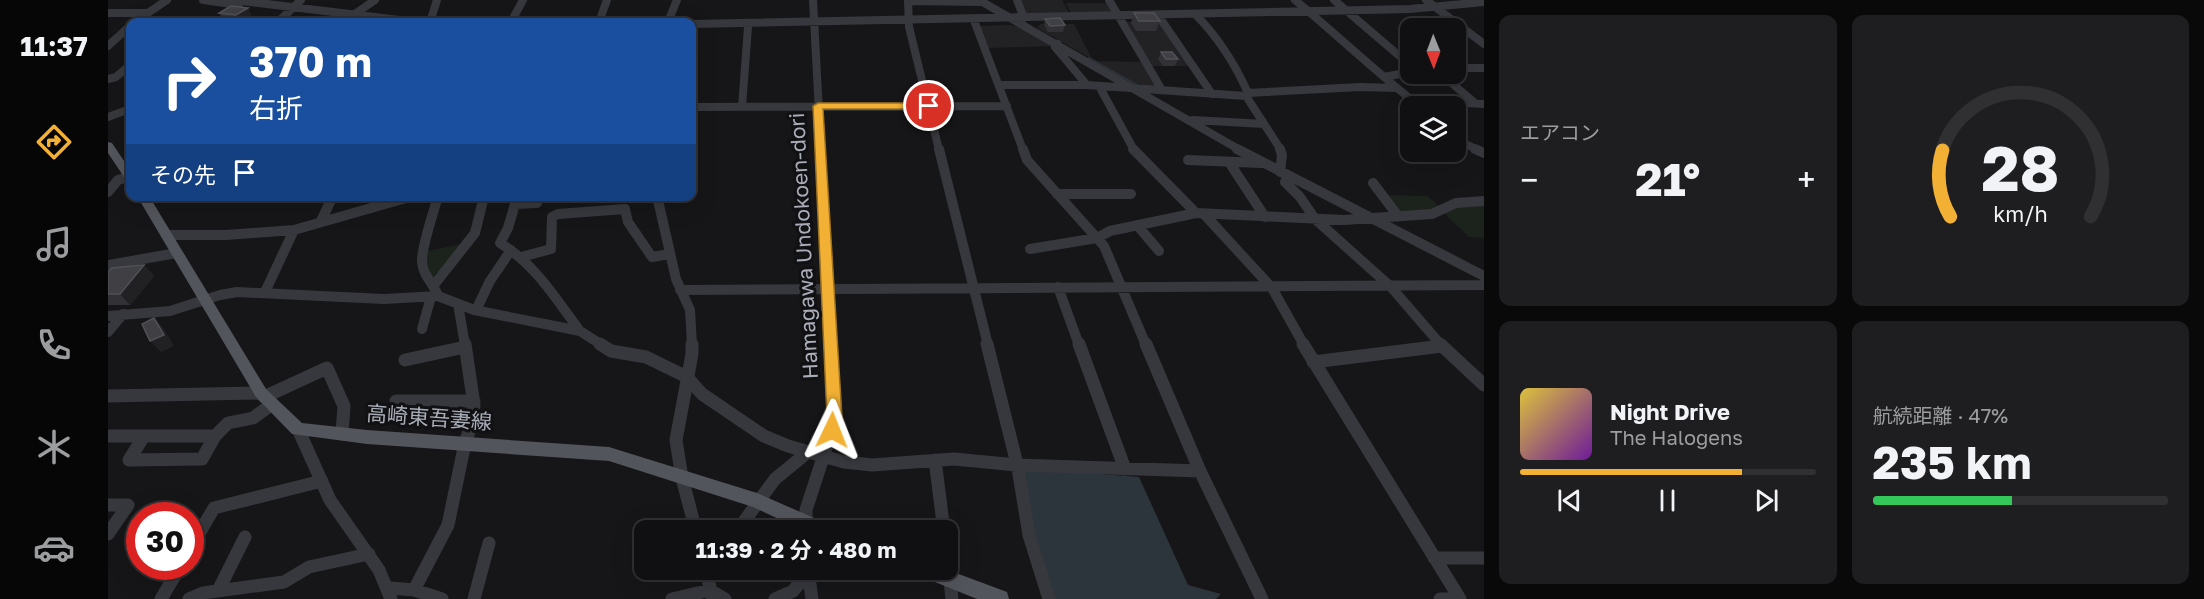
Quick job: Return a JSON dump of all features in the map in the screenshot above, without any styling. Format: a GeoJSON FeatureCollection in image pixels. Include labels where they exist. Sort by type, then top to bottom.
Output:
{"type":"FeatureCollection","features":[{"type":"Feature","properties":{"kind":"main road"},"geometry":{"type":"LineString","coordinates":[[108,145],[126,171]]}},
{"type":"Feature","properties":{"kind":"main road"},"geometry":{"type":"LineString","coordinates":[[145,201],[265,398],[298,429]]}},
{"type":"Feature","properties":{"kind":"main road","name":"高崎東吾妻線"},"geometry":{"type":"LineString","coordinates":[[298,429],[609,454],[757,501],[793,520]]}},
{"type":"Feature","properties":{"kind":"main road"},"geometry":{"type":"LineString","coordinates":[[958,576],[1000,599]]}},
{"type":"Feature","properties":{"kind":"street"},"geometry":{"type":"LineString","coordinates":[[140,18],[167,0]]}},
{"type":"Feature","properties":{"kind":"street"},"geometry":{"type":"LineString","coordinates":[[203,0],[373,18]]}},
{"type":"Feature","properties":{"kind":"street"},"geometry":{"type":"LineString","coordinates":[[234,0],[344,18]]}},
{"type":"Feature","properties":{"kind":"street"},"geometry":{"type":"LineString","coordinates":[[282,18],[301,0]]}},
{"type":"Feature","properties":{"kind":"street"},"geometry":{"type":"LineString","coordinates":[[352,16],[375,0]]}},
{"type":"Feature","properties":{"kind":"street"},"geometry":{"type":"LineString","coordinates":[[431,18],[437,0]]}},
{"type":"Feature","properties":{"kind":"street"},"geometry":{"type":"LineString","coordinates":[[514,18],[523,0]]}},
{"type":"Feature","properties":{"kind":"street"},"geometry":{"type":"LineString","coordinates":[[600,18],[607,0]]}},
{"type":"Feature","properties":{"kind":"street"},"geometry":{"type":"LineString","coordinates":[[670,18],[677,0]]}},
{"type":"Feature","properties":{"kind":"street","name":"Hamagawa Undokoen-dori"},"geometry":{"type":"LineString","coordinates":[[806,520],[806,510],[834,417],[813,0]]}},
{"type":"Feature","properties":{"kind":"street"},"geometry":{"type":"LineString","coordinates":[[1049,599],[1022,510],[1017,465],[929,106],[910,22],[908,0],[981,1],[1018,19],[1264,164],[1484,276]]}},
{"type":"Feature","properties":{"kind":"street"},"geometry":{"type":"LineString","coordinates":[[1017,0],[1018,19]]}},
{"type":"Feature","properties":{"kind":"street"},"geometry":{"type":"LineString","coordinates":[[1109,0],[1162,90]]}},
{"type":"Feature","properties":{"kind":"street"},"geometry":{"type":"LineString","coordinates":[[1295,0],[1354,50],[1368,66],[1407,96]]}},
{"type":"Feature","properties":{"kind":"street"},"geometry":{"type":"LineString","coordinates":[[1334,0],[1400,56]]}},
{"type":"Feature","properties":{"kind":"street"},"geometry":{"type":"LineString","coordinates":[[1426,0],[1484,44]]}},
{"type":"Feature","properties":{"kind":"street"},"geometry":{"type":"LineString","coordinates":[[696,26],[1438,9],[1484,4]]}},
{"type":"Feature","properties":{"kind":"street"},"geometry":{"type":"LineString","coordinates":[[108,13],[147,13]]}},
{"type":"Feature","properties":{"kind":"street"},"geometry":{"type":"LineString","coordinates":[[1119,17],[1160,18],[1197,15]]}},
{"type":"Feature","properties":{"kind":"street"},"geometry":{"type":"LineString","coordinates":[[1197,15],[1219,42],[1247,95],[1280,148],[1286,182],[1315,219],[1391,287],[1442,346],[1484,385]]}},
{"type":"Feature","properties":{"kind":"street"},"geometry":{"type":"LineString","coordinates":[[1160,18],[1212,94]]}},
{"type":"Feature","properties":{"kind":"street"},"geometry":{"type":"LineString","coordinates":[[910,22],[975,23],[1018,19]]}},
{"type":"Feature","properties":{"kind":"street"},"geometry":{"type":"LineString","coordinates":[[975,23],[1027,160],[1104,246],[1200,471],[1262,599]]}},
{"type":"Feature","properties":{"kind":"street"},"geometry":{"type":"LineString","coordinates":[[696,26],[748,27],[813,24]]}},
{"type":"Feature","properties":{"kind":"street"},"geometry":{"type":"LineString","coordinates":[[742,107],[748,27]]}},
{"type":"Feature","properties":{"kind":"street"},"geometry":{"type":"LineString","coordinates":[[108,46],[126,30]]}},
{"type":"Feature","properties":{"kind":"street"},"geometry":{"type":"LineString","coordinates":[[1058,44],[1055,47],[1087,85]]}},
{"type":"Feature","properties":{"kind":"street"},"geometry":{"type":"LineString","coordinates":[[112,78],[126,68]]}},
{"type":"Feature","properties":{"kind":"street"},"geometry":{"type":"LineString","coordinates":[[1466,68],[1484,68]]}},
{"type":"Feature","properties":{"kind":"street"},"geometry":{"type":"LineString","coordinates":[[1384,77],[1400,74]]}},
{"type":"Feature","properties":{"kind":"street"},"geometry":{"type":"LineString","coordinates":[[1454,84],[1479,104]]}},
{"type":"Feature","properties":{"kind":"street"},"geometry":{"type":"LineString","coordinates":[[999,85],[1087,85],[1247,95],[1360,87],[1398,88]]}},
{"type":"Feature","properties":{"kind":"street"},"geometry":{"type":"LineString","coordinates":[[1099,86],[1135,152],[1272,288],[1313,362],[1460,599]]}},
{"type":"Feature","properties":{"kind":"street"},"geometry":{"type":"LineString","coordinates":[[696,107],[1007,106]]}},
{"type":"Feature","properties":{"kind":"street"},"geometry":{"type":"LineString","coordinates":[[108,117],[126,110]]}},
{"type":"Feature","properties":{"kind":"street"},"geometry":{"type":"LineString","coordinates":[[1191,120],[1264,124]]}},
{"type":"Feature","properties":{"kind":"street"},"geometry":{"type":"LineString","coordinates":[[1466,144],[1484,153]]}},
{"type":"Feature","properties":{"kind":"street"},"geometry":{"type":"LineString","coordinates":[[1188,160],[1264,164]]}},
{"type":"Feature","properties":{"kind":"street"},"geometry":{"type":"LineString","coordinates":[[1230,162],[1265,217]]}},
{"type":"Feature","properties":{"kind":"street"},"geometry":{"type":"LineString","coordinates":[[108,192],[118,180],[126,178]]}},
{"type":"Feature","properties":{"kind":"street"},"geometry":{"type":"LineString","coordinates":[[1373,183],[1398,216]]}},
{"type":"Feature","properties":{"kind":"street"},"geometry":{"type":"LineString","coordinates":[[1058,194],[1131,194]]}},
{"type":"Feature","properties":{"kind":"street"},"geometry":{"type":"LineString","coordinates":[[321,221],[331,201]]}},
{"type":"Feature","properties":{"kind":"street"},"geometry":{"type":"LineString","coordinates":[[166,235],[226,235],[294,230],[394,201]]}},
{"type":"Feature","properties":{"kind":"street"},"geometry":{"type":"LineString","coordinates":[[434,293],[422,261],[437,201]]}},
{"type":"Feature","properties":{"kind":"street"},"geometry":{"type":"LineString","coordinates":[[422,328],[434,293],[474,233],[483,201]]}},
{"type":"Feature","properties":{"kind":"street"},"geometry":{"type":"LineString","coordinates":[[538,201],[537,203],[515,204],[508,228],[500,243],[521,257],[548,285],[580,331],[611,351],[646,357],[687,377],[702,394],[764,436],[844,462],[872,465],[935,460],[1200,471]]}},
{"type":"Feature","properties":{"kind":"street"},"geometry":{"type":"LineString","coordinates":[[658,201],[680,290],[690,310],[693,332],[692,354],[676,440],[682,478],[693,520]]}},
{"type":"Feature","properties":{"kind":"street"},"geometry":{"type":"LineString","coordinates":[[1030,249],[1097,237],[1110,231],[1137,225],[1200,214],[1315,219],[1369,218],[1432,214],[1455,203],[1484,201]]}},
{"type":"Feature","properties":{"kind":"street"},"geometry":{"type":"LineString","coordinates":[[521,257],[551,249],[552,217],[558,214],[625,209],[628,222],[652,257],[670,254]]}},
{"type":"Feature","properties":{"kind":"street"},"geometry":{"type":"LineString","coordinates":[[1137,225],[1159,250]]}},
{"type":"Feature","properties":{"kind":"street"},"geometry":{"type":"LineString","coordinates":[[265,292],[294,230]]}},
{"type":"Feature","properties":{"kind":"street"},"geometry":{"type":"LineString","coordinates":[[476,310],[490,281],[511,250]]}},
{"type":"Feature","properties":{"kind":"street"},"geometry":{"type":"LineString","coordinates":[[108,265],[177,253]]}},
{"type":"Feature","properties":{"kind":"street"},"geometry":{"type":"LineString","coordinates":[[680,290],[1484,285]]}},
{"type":"Feature","properties":{"kind":"street"},"geometry":{"type":"LineString","coordinates":[[1058,287],[1125,469]]}},
{"type":"Feature","properties":{"kind":"street"},"geometry":{"type":"LineString","coordinates":[[108,316],[164,312],[217,294],[265,292],[384,299],[434,293],[476,310],[580,331]]}},
{"type":"Feature","properties":{"kind":"street"},"geometry":{"type":"LineString","coordinates":[[414,590],[448,525],[465,443],[472,423],[474,401],[458,304]]}},
{"type":"Feature","properties":{"kind":"street"},"geometry":{"type":"LineString","coordinates":[[108,332],[123,314]]}},
{"type":"Feature","properties":{"kind":"street"},"geometry":{"type":"LineString","coordinates":[[1313,362],[1442,346]]}},
{"type":"Feature","properties":{"kind":"street"},"geometry":{"type":"LineString","coordinates":[[405,360],[465,347]]}},
{"type":"Feature","properties":{"kind":"street"},"geometry":{"type":"LineString","coordinates":[[108,396],[265,398],[327,368],[344,406],[342,434]]}},
{"type":"Feature","properties":{"kind":"street"},"geometry":{"type":"LineString","coordinates":[[144,436],[129,460],[202,459],[215,436],[228,423],[253,418],[265,398]]}},
{"type":"Feature","properties":{"kind":"street"},"geometry":{"type":"LineString","coordinates":[[396,401],[474,401]]}},
{"type":"Feature","properties":{"kind":"street"},"geometry":{"type":"LineString","coordinates":[[298,429],[314,471],[322,481],[342,520],[369,554],[391,593],[414,590],[442,599]]}},
{"type":"Feature","properties":{"kind":"street"},"geometry":{"type":"LineString","coordinates":[[108,436],[215,436]]}},
{"type":"Feature","properties":{"kind":"street"},"geometry":{"type":"LineString","coordinates":[[745,520],[757,501],[776,479],[808,452]]}},
{"type":"Feature","properties":{"kind":"street"},"geometry":{"type":"LineString","coordinates":[[935,460],[943,520]]}},
{"type":"Feature","properties":{"kind":"street"},"geometry":{"type":"LineString","coordinates":[[204,525],[214,508],[322,481]]}},
{"type":"Feature","properties":{"kind":"street"},"geometry":{"type":"LineString","coordinates":[[108,505],[128,505],[108,534]]}},
{"type":"Feature","properties":{"kind":"street"},"geometry":{"type":"LineString","coordinates":[[218,591],[245,537]]}},
{"type":"Feature","properties":{"kind":"street"},"geometry":{"type":"LineString","coordinates":[[474,599],[489,543]]}},
{"type":"Feature","properties":{"kind":"street"},"geometry":{"type":"LineString","coordinates":[[189,599],[203,593],[285,582],[309,567],[369,554]]}},
{"type":"Feature","properties":{"kind":"street"},"geometry":{"type":"LineString","coordinates":[[1434,558],[1484,558]]}},
{"type":"Feature","properties":{"kind":"street"},"geometry":{"type":"LineString","coordinates":[[161,599],[172,580]]}},
{"type":"Feature","properties":{"kind":"street"},"geometry":{"type":"LineString","coordinates":[[708,580],[711,595]]}},
{"type":"Feature","properties":{"kind":"street"},"geometry":{"type":"LineString","coordinates":[[775,599],[793,591],[801,580]]}},
{"type":"Feature","properties":{"kind":"street"},"geometry":{"type":"LineString","coordinates":[[809,580],[812,599]]}},
{"type":"Feature","properties":{"kind":"street"},"geometry":{"type":"LineString","coordinates":[[950,580],[952,599]]}},
{"type":"Feature","properties":{"kind":"street"},"geometry":{"type":"LineString","coordinates":[[672,599],[711,595],[725,599]]}},
{"type":"Feature","properties":{"kind":"street"},"geometry":{"type":"LineString","coordinates":[[1440,599],[1460,599]]}},
{"type":"Feature","properties":{"kind":"shaded area"},"geometry":{"type":"Polygon","coordinates":[[[1019,0],[1062,0],[1069,13],[1026,14],[1019,0]]]}},
{"type":"Feature","properties":{"kind":"shaded area"},"geometry":{"type":"Polygon","coordinates":[[[1066,3],[1109,3],[1115,13],[1071,13],[1066,3]]]}},
{"type":"Feature","properties":{"kind":"shaded area"},"geometry":{"type":"Polygon","coordinates":[[[1160,21],[1191,66],[1151,66],[1126,22],[1160,21]]]}},
{"type":"Feature","properties":{"kind":"shaded area"},"geometry":{"type":"Polygon","coordinates":[[[1040,24],[1074,24],[1092,59],[1037,28],[1040,24]]]}},
{"type":"Feature","properties":{"kind":"shaded area"},"geometry":{"type":"Polygon","coordinates":[[[979,26],[1019,27],[1053,46],[988,48],[979,26]]]}},
{"type":"Feature","properties":{"kind":"shaded area"},"geometry":{"type":"Polygon","coordinates":[[[1095,61],[1144,62],[1159,87],[1141,86],[1095,61]]]}},
{"type":"Feature","properties":{"kind":"shaded area"},"geometry":{"type":"Polygon","coordinates":[[[1383,195],[1427,196],[1440,207],[1435,210],[1399,213],[1383,195]]]}},
{"type":"Feature","properties":{"kind":"shaded area"},"geometry":{"type":"Polygon","coordinates":[[[1484,203],[1484,238],[1469,237],[1444,213],[1452,207],[1484,203]]]}},
{"type":"Feature","properties":{"kind":"shaded area"},"geometry":{"type":"Polygon","coordinates":[[[462,244],[432,279],[426,259],[428,251],[462,244]]]}},
{"type":"Feature","properties":{"kind":"shaded area"},"geometry":{"type":"Polygon","coordinates":[[[1025,468],[1139,477],[1188,585],[1221,594],[1216,599],[1054,599],[1024,508],[1025,468]]]}},
{"type":"Feature","properties":{"kind":"building"},"geometry":{"type":"Polygon","coordinates":[[[231,6],[248,8],[236,15],[219,13],[231,6]]]}},
{"type":"Feature","properties":{"kind":"building"},"geometry":{"type":"Polygon","coordinates":[[[1134,13],[1154,13],[1160,21],[1139,21],[1134,13]]]}},
{"type":"Feature","properties":{"kind":"building"},"geometry":{"type":"Polygon","coordinates":[[[1060,18],[1065,25],[1050,26],[1045,19],[1060,18]]]}},
{"type":"Feature","properties":{"kind":"building"},"geometry":{"type":"Polygon","coordinates":[[[1161,52],[1172,52],[1178,59],[1166,59],[1161,52]]]}},
{"type":"Feature","properties":{"kind":"building"},"geometry":{"type":"Polygon","coordinates":[[[144,265],[120,294],[108,294],[108,272],[112,268],[144,265]]]}},
{"type":"Feature","properties":{"kind":"building"},"geometry":{"type":"Polygon","coordinates":[[[154,318],[164,335],[150,341],[142,324],[154,318]]]}},
{"type":"Feature","properties":{"kind":"waterway"},"geometry":{"type":"LineString","coordinates":[[1089,58],[1139,86]]}},
{"type":"Feature","properties":{"kind":"route"},"geometry":{"type":"LineString","coordinates":[[832,430],[834,417],[818,106],[929,106]]}}]}
